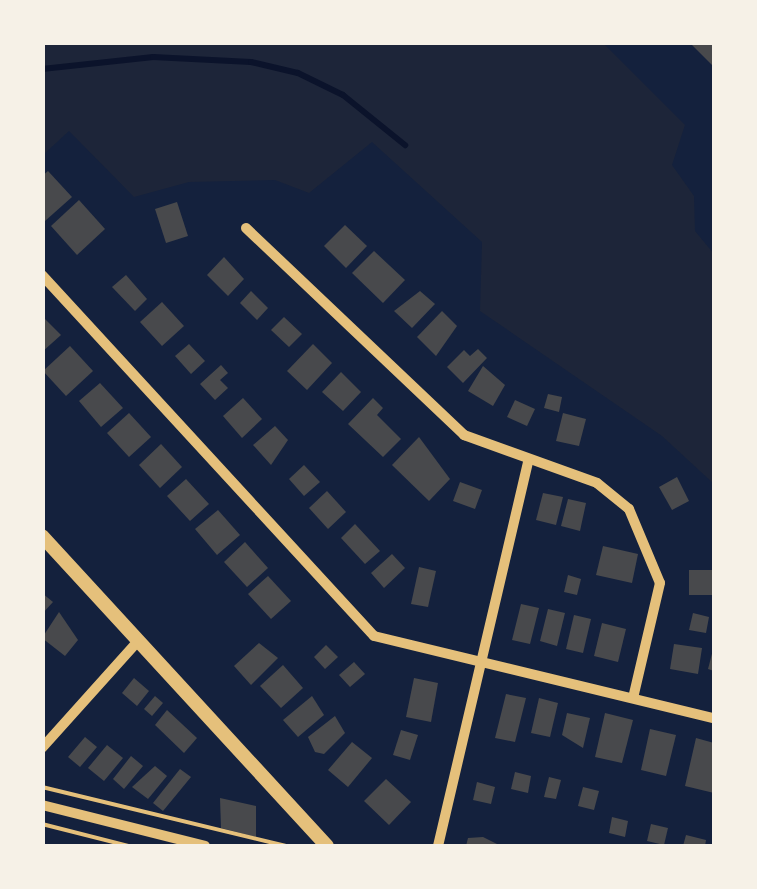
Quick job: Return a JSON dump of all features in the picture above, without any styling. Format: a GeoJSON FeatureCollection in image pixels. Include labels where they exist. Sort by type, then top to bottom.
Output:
{"type":"FeatureCollection","features":[{"type":"Feature","properties":{"kind":"street"},"geometry":{"type":"LineString","coordinates":[[246,228],[464,435],[598,483],[629,509],[649,545],[660,583],[633,698]]}},
{"type":"Feature","properties":{"kind":"street"},"geometry":{"type":"LineString","coordinates":[[42,275],[365,629],[388,642],[714,718]]}},
{"type":"Feature","properties":{"kind":"street"},"geometry":{"type":"LineString","coordinates":[[438,846],[528,461]]}},
{"type":"Feature","properties":{"kind":"street"},"geometry":{"type":"LineString","coordinates":[[42,536],[327,846]]}},
{"type":"Feature","properties":{"kind":"street"},"geometry":{"type":"LineString","coordinates":[[42,748],[138,641]]}},
{"type":"Feature","properties":{"kind":"street"},"geometry":{"type":"LineString","coordinates":[[42,805],[205,846]]}},
{"type":"Feature","properties":{"kind":"path"},"geometry":{"type":"LineString","coordinates":[[42,787],[285,846]]}},
{"type":"Feature","properties":{"kind":"path"},"geometry":{"type":"LineString","coordinates":[[42,824],[130,846]]}},
{"type":"Feature","properties":{"kind":"shaded area"},"geometry":{"type":"Polygon","coordinates":[[[43,42],[603,43],[685,125],[672,165],[694,196],[695,231],[714,254],[714,484],[662,436],[480,311],[482,242],[372,142],[309,193],[275,180],[189,182],[134,197],[69,131],[43,155],[43,42]]]}},
{"type":"Feature","properties":{"kind":"building"},"geometry":{"type":"Polygon","coordinates":[[[689,42],[714,42],[714,67],[689,42]]]}},
{"type":"Feature","properties":{"kind":"building"},"geometry":{"type":"Polygon","coordinates":[[[48,171],[72,197],[45,221],[42,176],[48,171]]]}},
{"type":"Feature","properties":{"kind":"building"},"geometry":{"type":"Polygon","coordinates":[[[79,200],[105,229],[77,255],[51,226],[79,200]]]}},
{"type":"Feature","properties":{"kind":"building"},"geometry":{"type":"Polygon","coordinates":[[[177,202],[188,236],[166,243],[155,209],[177,202]]]}},
{"type":"Feature","properties":{"kind":"building"},"geometry":{"type":"Polygon","coordinates":[[[345,225],[367,246],[346,268],[324,246],[345,225]]]}},
{"type":"Feature","properties":{"kind":"building"},"geometry":{"type":"Polygon","coordinates":[[[374,251],[405,280],[383,303],[352,273],[374,251]]]}},
{"type":"Feature","properties":{"kind":"building"},"geometry":{"type":"Polygon","coordinates":[[[224,257],[244,279],[228,296],[207,275],[224,257]]]}},
{"type":"Feature","properties":{"kind":"building"},"geometry":{"type":"Polygon","coordinates":[[[126,275],[147,299],[135,311],[112,287],[126,275]]]}},
{"type":"Feature","properties":{"kind":"building"},"geometry":{"type":"Polygon","coordinates":[[[251,291],[268,308],[257,320],[240,303],[251,291]]]}},
{"type":"Feature","properties":{"kind":"building"},"geometry":{"type":"Polygon","coordinates":[[[420,291],[435,304],[412,328],[394,311],[420,291]]]}},
{"type":"Feature","properties":{"kind":"building"},"geometry":{"type":"Polygon","coordinates":[[[162,302],[184,326],[162,346],[140,322],[162,302]]]}},
{"type":"Feature","properties":{"kind":"building"},"geometry":{"type":"Polygon","coordinates":[[[442,311],[457,326],[436,356],[417,337],[442,311]]]}},
{"type":"Feature","properties":{"kind":"building"},"geometry":{"type":"Polygon","coordinates":[[[42,316],[61,335],[42,352],[42,316]]]}},
{"type":"Feature","properties":{"kind":"building"},"geometry":{"type":"Polygon","coordinates":[[[284,317],[302,334],[289,347],[271,330],[284,317]]]}},
{"type":"Feature","properties":{"kind":"building"},"geometry":{"type":"Polygon","coordinates":[[[189,344],[205,361],[191,374],[175,356],[189,344]]]}},
{"type":"Feature","properties":{"kind":"building"},"geometry":{"type":"Polygon","coordinates":[[[313,344],[332,363],[307,390],[287,371],[313,344]]]}},
{"type":"Feature","properties":{"kind":"building"},"geometry":{"type":"Polygon","coordinates":[[[70,346],[93,371],[66,396],[43,371],[70,346]]]}},
{"type":"Feature","properties":{"kind":"building"},"geometry":{"type":"Polygon","coordinates":[[[478,349],[487,358],[463,383],[447,367],[464,350],[470,356],[478,349]]]}},
{"type":"Feature","properties":{"kind":"building"},"geometry":{"type":"Polygon","coordinates":[[[221,365],[228,373],[220,380],[228,388],[215,400],[200,384],[221,365]]]}},
{"type":"Feature","properties":{"kind":"building"},"geometry":{"type":"Polygon","coordinates":[[[483,366],[505,385],[493,406],[468,391],[483,366]]]}},
{"type":"Feature","properties":{"kind":"building"},"geometry":{"type":"Polygon","coordinates":[[[341,372],[361,392],[343,411],[322,392],[341,372]]]}},
{"type":"Feature","properties":{"kind":"building"},"geometry":{"type":"Polygon","coordinates":[[[100,383],[123,408],[101,427],[79,401],[100,383]]]}},
{"type":"Feature","properties":{"kind":"building"},"geometry":{"type":"Polygon","coordinates":[[[548,394],[562,397],[559,412],[544,408],[548,394]]]}},
{"type":"Feature","properties":{"kind":"building"},"geometry":{"type":"Polygon","coordinates":[[[243,398],[262,419],[242,438],[223,416],[243,398]]]}},
{"type":"Feature","properties":{"kind":"building"},"geometry":{"type":"Polygon","coordinates":[[[373,398],[383,408],[377,415],[401,439],[383,457],[348,424],[373,398]]]}},
{"type":"Feature","properties":{"kind":"building"},"geometry":{"type":"Polygon","coordinates":[[[515,400],[535,409],[527,426],[507,417],[515,400]]]}},
{"type":"Feature","properties":{"kind":"building"},"geometry":{"type":"Polygon","coordinates":[[[129,413],[151,437],[129,457],[107,433],[129,413]]]}},
{"type":"Feature","properties":{"kind":"building"},"geometry":{"type":"Polygon","coordinates":[[[563,413],[586,419],[579,446],[556,441],[563,413]]]}},
{"type":"Feature","properties":{"kind":"building"},"geometry":{"type":"Polygon","coordinates":[[[275,426],[288,440],[271,465],[253,445],[275,426]]]}},
{"type":"Feature","properties":{"kind":"building"},"geometry":{"type":"Polygon","coordinates":[[[419,437],[450,479],[429,501],[392,465],[419,437]]]}},
{"type":"Feature","properties":{"kind":"building"},"geometry":{"type":"Polygon","coordinates":[[[161,444],[182,467],[160,488],[139,465],[161,444]]]}},
{"type":"Feature","properties":{"kind":"building"},"geometry":{"type":"Polygon","coordinates":[[[304,465],[320,482],[304,496],[289,479],[304,465]]]}},
{"type":"Feature","properties":{"kind":"building"},"geometry":{"type":"Polygon","coordinates":[[[677,477],[689,501],[672,510],[659,487],[677,477]]]}},
{"type":"Feature","properties":{"kind":"building"},"geometry":{"type":"Polygon","coordinates":[[[186,479],[209,504],[190,521],[167,496],[186,479]]]}},
{"type":"Feature","properties":{"kind":"building"},"geometry":{"type":"Polygon","coordinates":[[[460,482],[482,490],[475,509],[453,501],[460,482]]]}},
{"type":"Feature","properties":{"kind":"building"},"geometry":{"type":"Polygon","coordinates":[[[327,491],[346,512],[328,529],[309,508],[327,491]]]}},
{"type":"Feature","properties":{"kind":"building"},"geometry":{"type":"Polygon","coordinates":[[[543,493],[563,497],[556,525],[536,520],[543,493]]]}},
{"type":"Feature","properties":{"kind":"building"},"geometry":{"type":"Polygon","coordinates":[[[568,499],[586,503],[580,531],[561,526],[568,499]]]}},
{"type":"Feature","properties":{"kind":"building"},"geometry":{"type":"Polygon","coordinates":[[[218,510],[240,535],[217,555],[195,529],[218,510]]]}},
{"type":"Feature","properties":{"kind":"building"},"geometry":{"type":"Polygon","coordinates":[[[355,524],[380,551],[365,564],[341,538],[355,524]]]}},
{"type":"Feature","properties":{"kind":"building"},"geometry":{"type":"Polygon","coordinates":[[[245,542],[268,568],[247,587],[224,562],[245,542]]]}},
{"type":"Feature","properties":{"kind":"building"},"geometry":{"type":"Polygon","coordinates":[[[603,546],[638,554],[632,583],[596,575],[603,546]]]}},
{"type":"Feature","properties":{"kind":"building"},"geometry":{"type":"Polygon","coordinates":[[[392,554],[405,568],[384,588],[371,573],[392,554]]]}},
{"type":"Feature","properties":{"kind":"building"},"geometry":{"type":"Polygon","coordinates":[[[419,567],[436,571],[428,607],[411,604],[419,567]]]}},
{"type":"Feature","properties":{"kind":"building"},"geometry":{"type":"Polygon","coordinates":[[[689,570],[714,570],[714,595],[689,595],[689,570]]]}},
{"type":"Feature","properties":{"kind":"building"},"geometry":{"type":"Polygon","coordinates":[[[568,575],[581,579],[577,595],[564,592],[568,575]]]}},
{"type":"Feature","properties":{"kind":"building"},"geometry":{"type":"Polygon","coordinates":[[[268,576],[291,601],[271,619],[248,594],[268,576]]]}},
{"type":"Feature","properties":{"kind":"building"},"geometry":{"type":"Polygon","coordinates":[[[42,593],[53,602],[42,614],[42,593]]]}},
{"type":"Feature","properties":{"kind":"building"},"geometry":{"type":"Polygon","coordinates":[[[521,604],[539,608],[530,644],[512,640],[521,604]]]}},
{"type":"Feature","properties":{"kind":"building"},"geometry":{"type":"Polygon","coordinates":[[[548,609],[565,613],[557,646],[540,641],[548,609]]]}},
{"type":"Feature","properties":{"kind":"building"},"geometry":{"type":"Polygon","coordinates":[[[59,612],[78,640],[65,656],[42,638],[59,612]]]}},
{"type":"Feature","properties":{"kind":"building"},"geometry":{"type":"Polygon","coordinates":[[[693,613],[709,617],[706,633],[689,630],[693,613]]]}},
{"type":"Feature","properties":{"kind":"building"},"geometry":{"type":"Polygon","coordinates":[[[574,615],[591,619],[583,653],[566,649],[574,615]]]}},
{"type":"Feature","properties":{"kind":"building"},"geometry":{"type":"Polygon","coordinates":[[[602,623],[626,629],[618,662],[594,656],[602,623]]]}},
{"type":"Feature","properties":{"kind":"building"},"geometry":{"type":"Polygon","coordinates":[[[259,643],[278,658],[251,685],[234,666],[259,643]]]}},
{"type":"Feature","properties":{"kind":"building"},"geometry":{"type":"Polygon","coordinates":[[[674,644],[702,648],[698,674],[670,669],[674,644]]]}},
{"type":"Feature","properties":{"kind":"building"},"geometry":{"type":"Polygon","coordinates":[[[326,645],[338,657],[325,669],[314,657],[326,645]]]}},
{"type":"Feature","properties":{"kind":"building"},"geometry":{"type":"Polygon","coordinates":[[[714,646],[714,671],[708,669],[714,646]]]}},
{"type":"Feature","properties":{"kind":"building"},"geometry":{"type":"Polygon","coordinates":[[[354,662],[365,674],[350,687],[339,675],[354,662]]]}},
{"type":"Feature","properties":{"kind":"building"},"geometry":{"type":"Polygon","coordinates":[[[283,665],[303,688],[281,708],[260,686],[283,665]]]}},
{"type":"Feature","properties":{"kind":"building"},"geometry":{"type":"Polygon","coordinates":[[[134,678],[149,691],[137,706],[122,693],[134,678]]]}},
{"type":"Feature","properties":{"kind":"building"},"geometry":{"type":"Polygon","coordinates":[[[414,678],[438,683],[431,722],[406,717],[414,678]]]}},
{"type":"Feature","properties":{"kind":"building"},"geometry":{"type":"Polygon","coordinates":[[[506,694],[526,698],[515,742],[495,738],[506,694]]]}},
{"type":"Feature","properties":{"kind":"building"},"geometry":{"type":"Polygon","coordinates":[[[155,696],[163,703],[152,716],[144,709],[155,696]]]}},
{"type":"Feature","properties":{"kind":"building"},"geometry":{"type":"Polygon","coordinates":[[[312,696],[324,715],[298,737],[283,720],[312,696]]]}},
{"type":"Feature","properties":{"kind":"building"},"geometry":{"type":"Polygon","coordinates":[[[539,698],[558,703],[550,737],[531,733],[539,698]]]}},
{"type":"Feature","properties":{"kind":"building"},"geometry":{"type":"Polygon","coordinates":[[[167,710],[197,738],[184,753],[155,725],[167,710]]]}},
{"type":"Feature","properties":{"kind":"building"},"geometry":{"type":"Polygon","coordinates":[[[567,713],[590,718],[583,748],[562,735],[567,713]]]}},
{"type":"Feature","properties":{"kind":"building"},"geometry":{"type":"Polygon","coordinates":[[[605,713],[633,720],[622,763],[595,757],[605,713]]]}},
{"type":"Feature","properties":{"kind":"building"},"geometry":{"type":"Polygon","coordinates":[[[335,716],[345,733],[324,754],[315,752],[308,737],[335,716]]]}},
{"type":"Feature","properties":{"kind":"building"},"geometry":{"type":"Polygon","coordinates":[[[650,729],[676,735],[666,776],[641,770],[650,729]]]}},
{"type":"Feature","properties":{"kind":"building"},"geometry":{"type":"Polygon","coordinates":[[[401,730],[418,735],[410,760],[393,755],[401,730]]]}},
{"type":"Feature","properties":{"kind":"building"},"geometry":{"type":"Polygon","coordinates":[[[85,737],[97,747],[80,767],[68,757],[85,737]]]}},
{"type":"Feature","properties":{"kind":"building"},"geometry":{"type":"Polygon","coordinates":[[[696,738],[714,743],[714,793],[685,786],[696,738]]]}},
{"type":"Feature","properties":{"kind":"building"},"geometry":{"type":"Polygon","coordinates":[[[352,742],[372,758],[348,787],[328,770],[352,742]]]}},
{"type":"Feature","properties":{"kind":"building"},"geometry":{"type":"Polygon","coordinates":[[[107,745],[123,758],[104,781],[88,768],[107,745]]]}},
{"type":"Feature","properties":{"kind":"building"},"geometry":{"type":"Polygon","coordinates":[[[131,756],[143,766],[124,789],[113,779],[131,756]]]}},
{"type":"Feature","properties":{"kind":"building"},"geometry":{"type":"Polygon","coordinates":[[[155,766],[167,776],[148,799],[132,787],[155,766]]]}},
{"type":"Feature","properties":{"kind":"building"},"geometry":{"type":"Polygon","coordinates":[[[180,769],[191,777],[163,811],[153,803],[180,769]]]}},
{"type":"Feature","properties":{"kind":"building"},"geometry":{"type":"Polygon","coordinates":[[[515,772],[531,776],[528,793],[511,789],[515,772]]]}},
{"type":"Feature","properties":{"kind":"building"},"geometry":{"type":"Polygon","coordinates":[[[549,777],[561,780],[556,799],[544,797],[549,777]]]}},
{"type":"Feature","properties":{"kind":"building"},"geometry":{"type":"Polygon","coordinates":[[[386,779],[411,802],[389,825],[364,801],[386,779]]]}},
{"type":"Feature","properties":{"kind":"building"},"geometry":{"type":"Polygon","coordinates":[[[477,782],[495,787],[491,804],[473,800],[477,782]]]}},
{"type":"Feature","properties":{"kind":"building"},"geometry":{"type":"Polygon","coordinates":[[[583,787],[599,791],[594,810],[578,806],[583,787]]]}},
{"type":"Feature","properties":{"kind":"building"},"geometry":{"type":"Polygon","coordinates":[[[220,798],[256,806],[256,837],[221,828],[220,798]]]}},
{"type":"Feature","properties":{"kind":"building"},"geometry":{"type":"Polygon","coordinates":[[[612,817],[628,821],[625,837],[609,833],[612,817]]]}},
{"type":"Feature","properties":{"kind":"building"},"geometry":{"type":"Polygon","coordinates":[[[651,824],[668,828],[664,845],[647,841],[651,824]]]}},
{"type":"Feature","properties":{"kind":"building"},"geometry":{"type":"Polygon","coordinates":[[[686,835],[706,840],[705,846],[683,846],[686,835]]]}},
{"type":"Feature","properties":{"kind":"building"},"geometry":{"type":"Polygon","coordinates":[[[483,837],[501,846],[466,846],[468,838],[483,837]]]}},
{"type":"Feature","properties":{"kind":"waterway"},"geometry":{"type":"LineString","coordinates":[[42,69],[153,57],[251,62],[298,73],[343,95],[405,145]]}}]}
